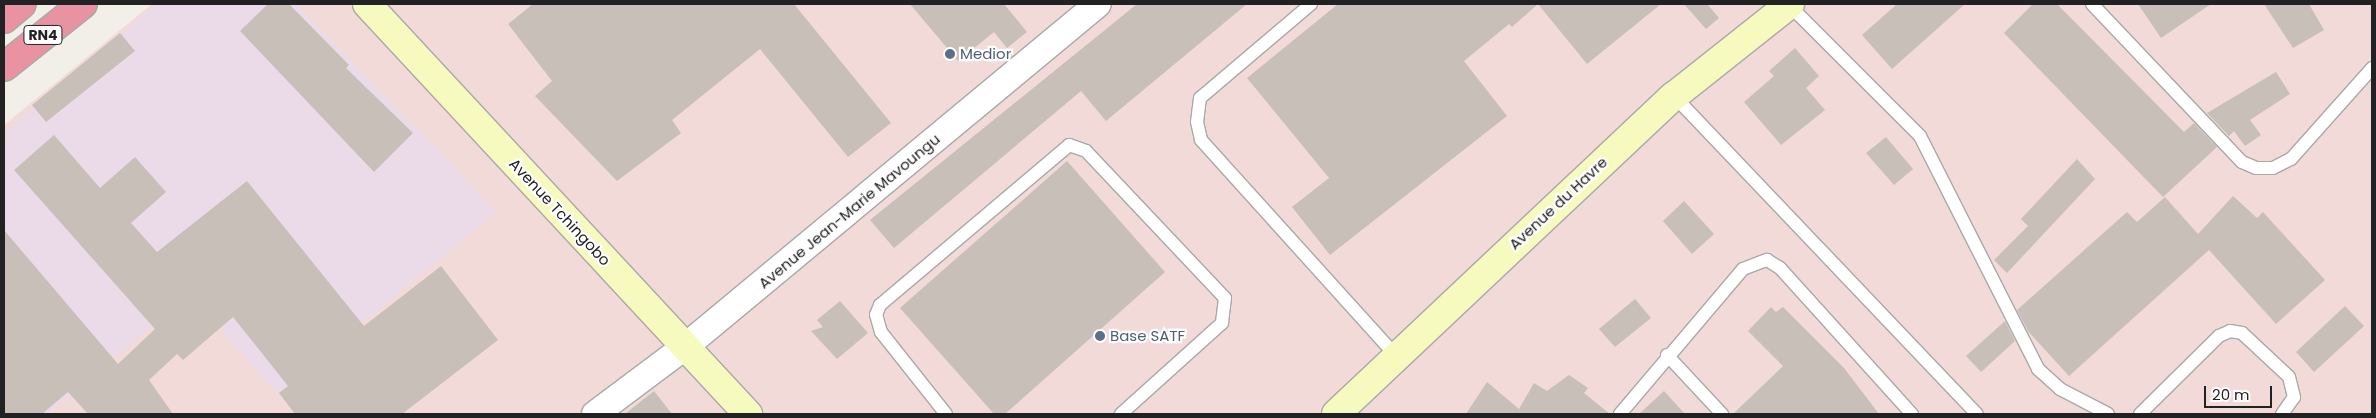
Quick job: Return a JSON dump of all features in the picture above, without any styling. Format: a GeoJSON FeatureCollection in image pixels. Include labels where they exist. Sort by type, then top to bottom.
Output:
{"type":"FeatureCollection","features":[{"type":"Feature","properties":{"kind":"highway","name":"RN4"},"geometry":{"type":"LineString","coordinates":[[4,19],[22,4]]}},
{"type":"Feature","properties":{"kind":"highway","name":"RN4"},"geometry":{"type":"LineString","coordinates":[[4,67],[83,4]]}},
{"type":"Feature","properties":{"kind":"street","name":"Avenue Jean-Marie Mavoungu"},"geometry":{"type":"LineString","coordinates":[[595,414],[686,346],[1098,4]]}},
{"type":"Feature","properties":{"kind":"street","name":"Avenue du Havre"},"geometry":{"type":"LineString","coordinates":[[1336,414],[1395,354],[1674,96],[1789,4]]}},
{"type":"Feature","properties":{"kind":"street","name":"Avenue Tchingobo"},"geometry":{"type":"LineString","coordinates":[[369,6],[748,414]]}},
{"type":"Feature","properties":{"kind":"lane"},"geometry":{"type":"LineString","coordinates":[[1310,4],[1200,98],[1197,122],[1201,140],[1395,354]]}},
{"type":"Feature","properties":{"kind":"lane"},"geometry":{"type":"LineString","coordinates":[[1789,4],[1920,136],[2038,369],[2060,389],[2108,414]]}},
{"type":"Feature","properties":{"kind":"lane"},"geometry":{"type":"LineString","coordinates":[[2092,4],[2242,162],[2256,168],[2273,168],[2291,159],[2372,68]]}},
{"type":"Feature","properties":{"kind":"lane"},"geometry":{"type":"LineString","coordinates":[[1674,96],[1977,414]]}},
{"type":"Feature","properties":{"kind":"lane"},"geometry":{"type":"LineString","coordinates":[[943,414],[876,324],[880,305],[1069,145],[1086,152],[1225,298],[1222,323],[1121,414]]}},
{"type":"Feature","properties":{"kind":"lane"},"geometry":{"type":"LineString","coordinates":[[1620,414],[1667,355],[1742,269],[1767,260],[1780,268],[1912,414]]}},
{"type":"Feature","properties":{"kind":"lane"},"geometry":{"type":"LineString","coordinates":[[2140,414],[2219,336],[2230,331],[2242,334],[2289,377],[2294,398],[2282,414]]}},
{"type":"Feature","properties":{"kind":"lane"},"geometry":{"type":"LineString","coordinates":[[1667,355],[1722,414]]}},
{"type":"Feature","properties":{"kind":"shaded area"},"geometry":{"type":"Polygon","coordinates":[[[152,4],[2372,4],[2372,414],[4,414],[4,125],[152,4]]]}},
{"type":"Feature","properties":{"kind":"shaded area"},"geometry":{"type":"Polygon","coordinates":[[[156,4],[296,4],[496,212],[277,394],[213,319],[153,325],[47,414],[4,414],[4,133],[156,4]]]}},
{"type":"Feature","properties":{"kind":"building"},"geometry":{"type":"Polygon","coordinates":[[[268,4],[289,4],[349,65],[346,68],[413,133],[374,172],[240,31],[268,4]]]}},
{"type":"Feature","properties":{"kind":"building"},"geometry":{"type":"Polygon","coordinates":[[[533,4],[794,4],[891,123],[848,157],[760,49],[672,120],[681,133],[617,181],[535,96],[552,81],[508,24],[533,4]]]}},
{"type":"Feature","properties":{"kind":"building"},"geometry":{"type":"Polygon","coordinates":[[[910,4],[1004,4],[1027,32],[1007,48],[994,32],[958,61],[910,4]]]}},
{"type":"Feature","properties":{"kind":"building"},"geometry":{"type":"Polygon","coordinates":[[[1137,4],[1247,4],[1106,121],[1081,91],[894,248],[870,220],[1137,4]]]}},
{"type":"Feature","properties":{"kind":"building"},"geometry":{"type":"Polygon","coordinates":[[[1338,4],[1538,4],[1512,27],[1509,24],[1464,61],[1507,116],[1330,255],[1292,207],[1329,178],[1247,78],[1338,4]]]}},
{"type":"Feature","properties":{"kind":"building"},"geometry":{"type":"Polygon","coordinates":[[[1538,4],[1661,4],[1587,64],[1538,4]]]}},
{"type":"Feature","properties":{"kind":"building"},"geometry":{"type":"Polygon","coordinates":[[[1684,4],[1707,4],[1719,18],[1706,29],[1684,4]]]}},
{"type":"Feature","properties":{"kind":"building"},"geometry":{"type":"Polygon","coordinates":[[[1897,4],[1965,4],[1892,69],[1862,35],[1897,4]]]}},
{"type":"Feature","properties":{"kind":"building"},"geometry":{"type":"Polygon","coordinates":[[[2033,4],[2057,4],[2184,132],[2194,123],[2217,147],[2163,197],[2004,33],[2033,4]]]}},
{"type":"Feature","properties":{"kind":"building"},"geometry":{"type":"Polygon","coordinates":[[[2138,4],[2211,4],[2161,38],[2138,4]]]}},
{"type":"Feature","properties":{"kind":"building"},"geometry":{"type":"Polygon","coordinates":[[[2264,4],[2309,4],[2324,30],[2293,48],[2264,4]]]}},
{"type":"Feature","properties":{"kind":"building"},"geometry":{"type":"Polygon","coordinates":[[[120,33],[135,51],[46,122],[32,105],[120,33]]]}},
{"type":"Feature","properties":{"kind":"building"},"geometry":{"type":"Polygon","coordinates":[[[1795,48],[1819,76],[1806,88],[1825,110],[1781,145],[1744,102],[1774,76],[1769,71],[1795,48]]]}},
{"type":"Feature","properties":{"kind":"building"},"geometry":{"type":"Polygon","coordinates":[[[2276,72],[2290,94],[2250,120],[2261,135],[2245,146],[2234,131],[2229,136],[2207,113],[2276,72]]]}},
{"type":"Feature","properties":{"kind":"building"},"geometry":{"type":"Polygon","coordinates":[[[54,135],[100,188],[135,157],[166,192],[131,223],[157,252],[247,181],[364,326],[441,266],[498,340],[402,414],[295,414],[279,393],[288,386],[233,317],[183,360],[177,354],[149,380],[173,414],[88,414],[68,392],[42,414],[4,414],[4,230],[118,364],[155,329],[14,170],[54,135]]]}},
{"type":"Feature","properties":{"kind":"building"},"geometry":{"type":"Polygon","coordinates":[[[1886,137],[1913,169],[1894,185],[1866,153],[1886,137]]]}},
{"type":"Feature","properties":{"kind":"building"},"geometry":{"type":"Polygon","coordinates":[[[2077,159],[2095,179],[2007,273],[1994,260],[2028,226],[2021,219],[2077,159]]]}},
{"type":"Feature","properties":{"kind":"building"},"geometry":{"type":"Polygon","coordinates":[[[1067,161],[1165,272],[1005,414],[994,414],[900,308],[1067,161]]]}},
{"type":"Feature","properties":{"kind":"building"},"geometry":{"type":"Polygon","coordinates":[[[2233,196],[2257,218],[2263,212],[2325,280],[2276,324],[2209,250],[2069,376],[2028,331],[2017,310],[2127,212],[2137,222],[2165,197],[2198,234],[2233,196]]]}},
{"type":"Feature","properties":{"kind":"building"},"geometry":{"type":"Polygon","coordinates":[[[1684,201],[1714,234],[1692,254],[1663,221],[1684,201]]]}},
{"type":"Feature","properties":{"kind":"building"},"geometry":{"type":"Polygon","coordinates":[[[1635,299],[1651,318],[1615,347],[1599,329],[1635,299]]]}},
{"type":"Feature","properties":{"kind":"building"},"geometry":{"type":"Polygon","coordinates":[[[840,301],[868,333],[837,359],[811,331],[823,327],[817,320],[840,301]]]}},
{"type":"Feature","properties":{"kind":"building"},"geometry":{"type":"Polygon","coordinates":[[[2345,306],[2364,326],[2314,372],[2296,352],[2345,306]]]}},
{"type":"Feature","properties":{"kind":"building"},"geometry":{"type":"Polygon","coordinates":[[[1771,307],[1776,312],[1783,307],[1844,368],[1879,414],[1733,414],[1783,366],[1748,331],[1771,307]]]}},
{"type":"Feature","properties":{"kind":"building"},"geometry":{"type":"Polygon","coordinates":[[[2005,321],[2015,341],[1981,372],[1966,356],[2005,321]]]}},
{"type":"Feature","properties":{"kind":"building"},"geometry":{"type":"Polygon","coordinates":[[[1569,375],[1588,388],[1584,393],[1610,414],[1466,414],[1487,382],[1519,409],[1534,383],[1547,391],[1569,375]]]}},
{"type":"Feature","properties":{"kind":"building"},"geometry":{"type":"Polygon","coordinates":[[[654,391],[672,414],[625,414],[654,391]]]}},
{"type":"Feature","properties":{"kind":"building"},"geometry":{"type":"Polygon","coordinates":[[[1664,391],[1685,414],[1639,414],[1664,391]]]}},
{"type":"Feature","properties":{"kind":"place","name":"Medior"},"geometry":{"type":"Point","coordinates":[950,54]}},
{"type":"Feature","properties":{"kind":"place","name":"Base SATF"},"geometry":{"type":"Point","coordinates":[1100,336]}}]}
